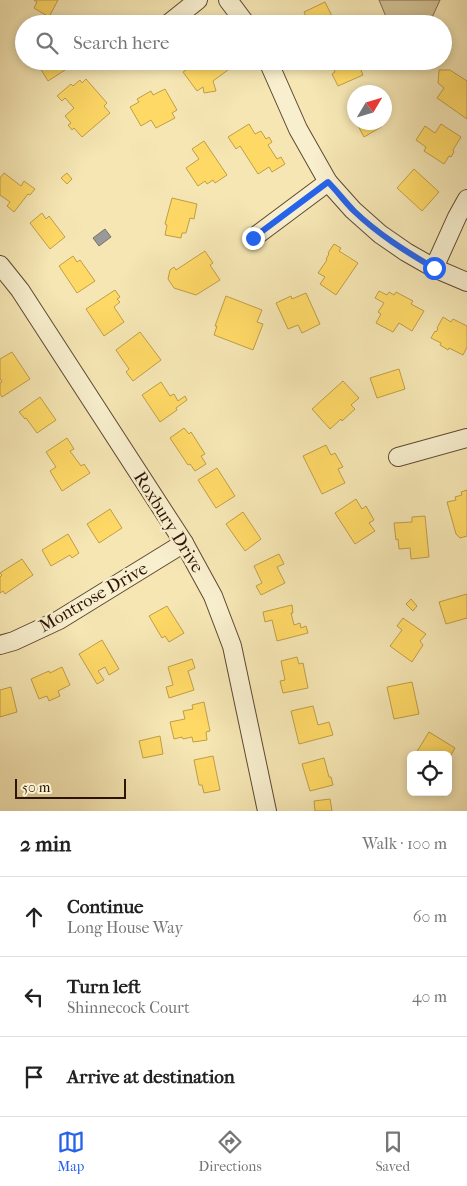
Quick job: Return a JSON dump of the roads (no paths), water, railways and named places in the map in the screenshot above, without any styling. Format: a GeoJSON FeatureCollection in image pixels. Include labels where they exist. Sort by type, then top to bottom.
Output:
{"type":"FeatureCollection","features":[{"type":"Feature","properties":{"kind":"street"},"geometry":{"type":"LineString","coordinates":[[179,15],[198,0]]}},
{"type":"Feature","properties":{"kind":"street"},"geometry":{"type":"LineString","coordinates":[[228,0],[239,15]]}},
{"type":"Feature","properties":{"kind":"street"},"geometry":{"type":"LineString","coordinates":[[272,70],[298,129],[328,182],[353,210],[380,234],[406,252],[434,268],[467,282]]}},
{"type":"Feature","properties":{"kind":"street"},"geometry":{"type":"LineString","coordinates":[[253,238],[328,182]]}},
{"type":"Feature","properties":{"kind":"street"},"geometry":{"type":"LineString","coordinates":[[434,268],[467,199]]}},
{"type":"Feature","properties":{"kind":"street","name":"Roxbury Drive"},"geometry":{"type":"LineString","coordinates":[[0,265],[20,290],[184,543],[214,596],[232,646],[267,811]]}},
{"type":"Feature","properties":{"kind":"street"},"geometry":{"type":"LineString","coordinates":[[398,457],[467,438]]}},
{"type":"Feature","properties":{"kind":"street","name":"Montrose Drive"},"geometry":{"type":"LineString","coordinates":[[0,645],[14,641],[58,620],[184,543]]}}]}
